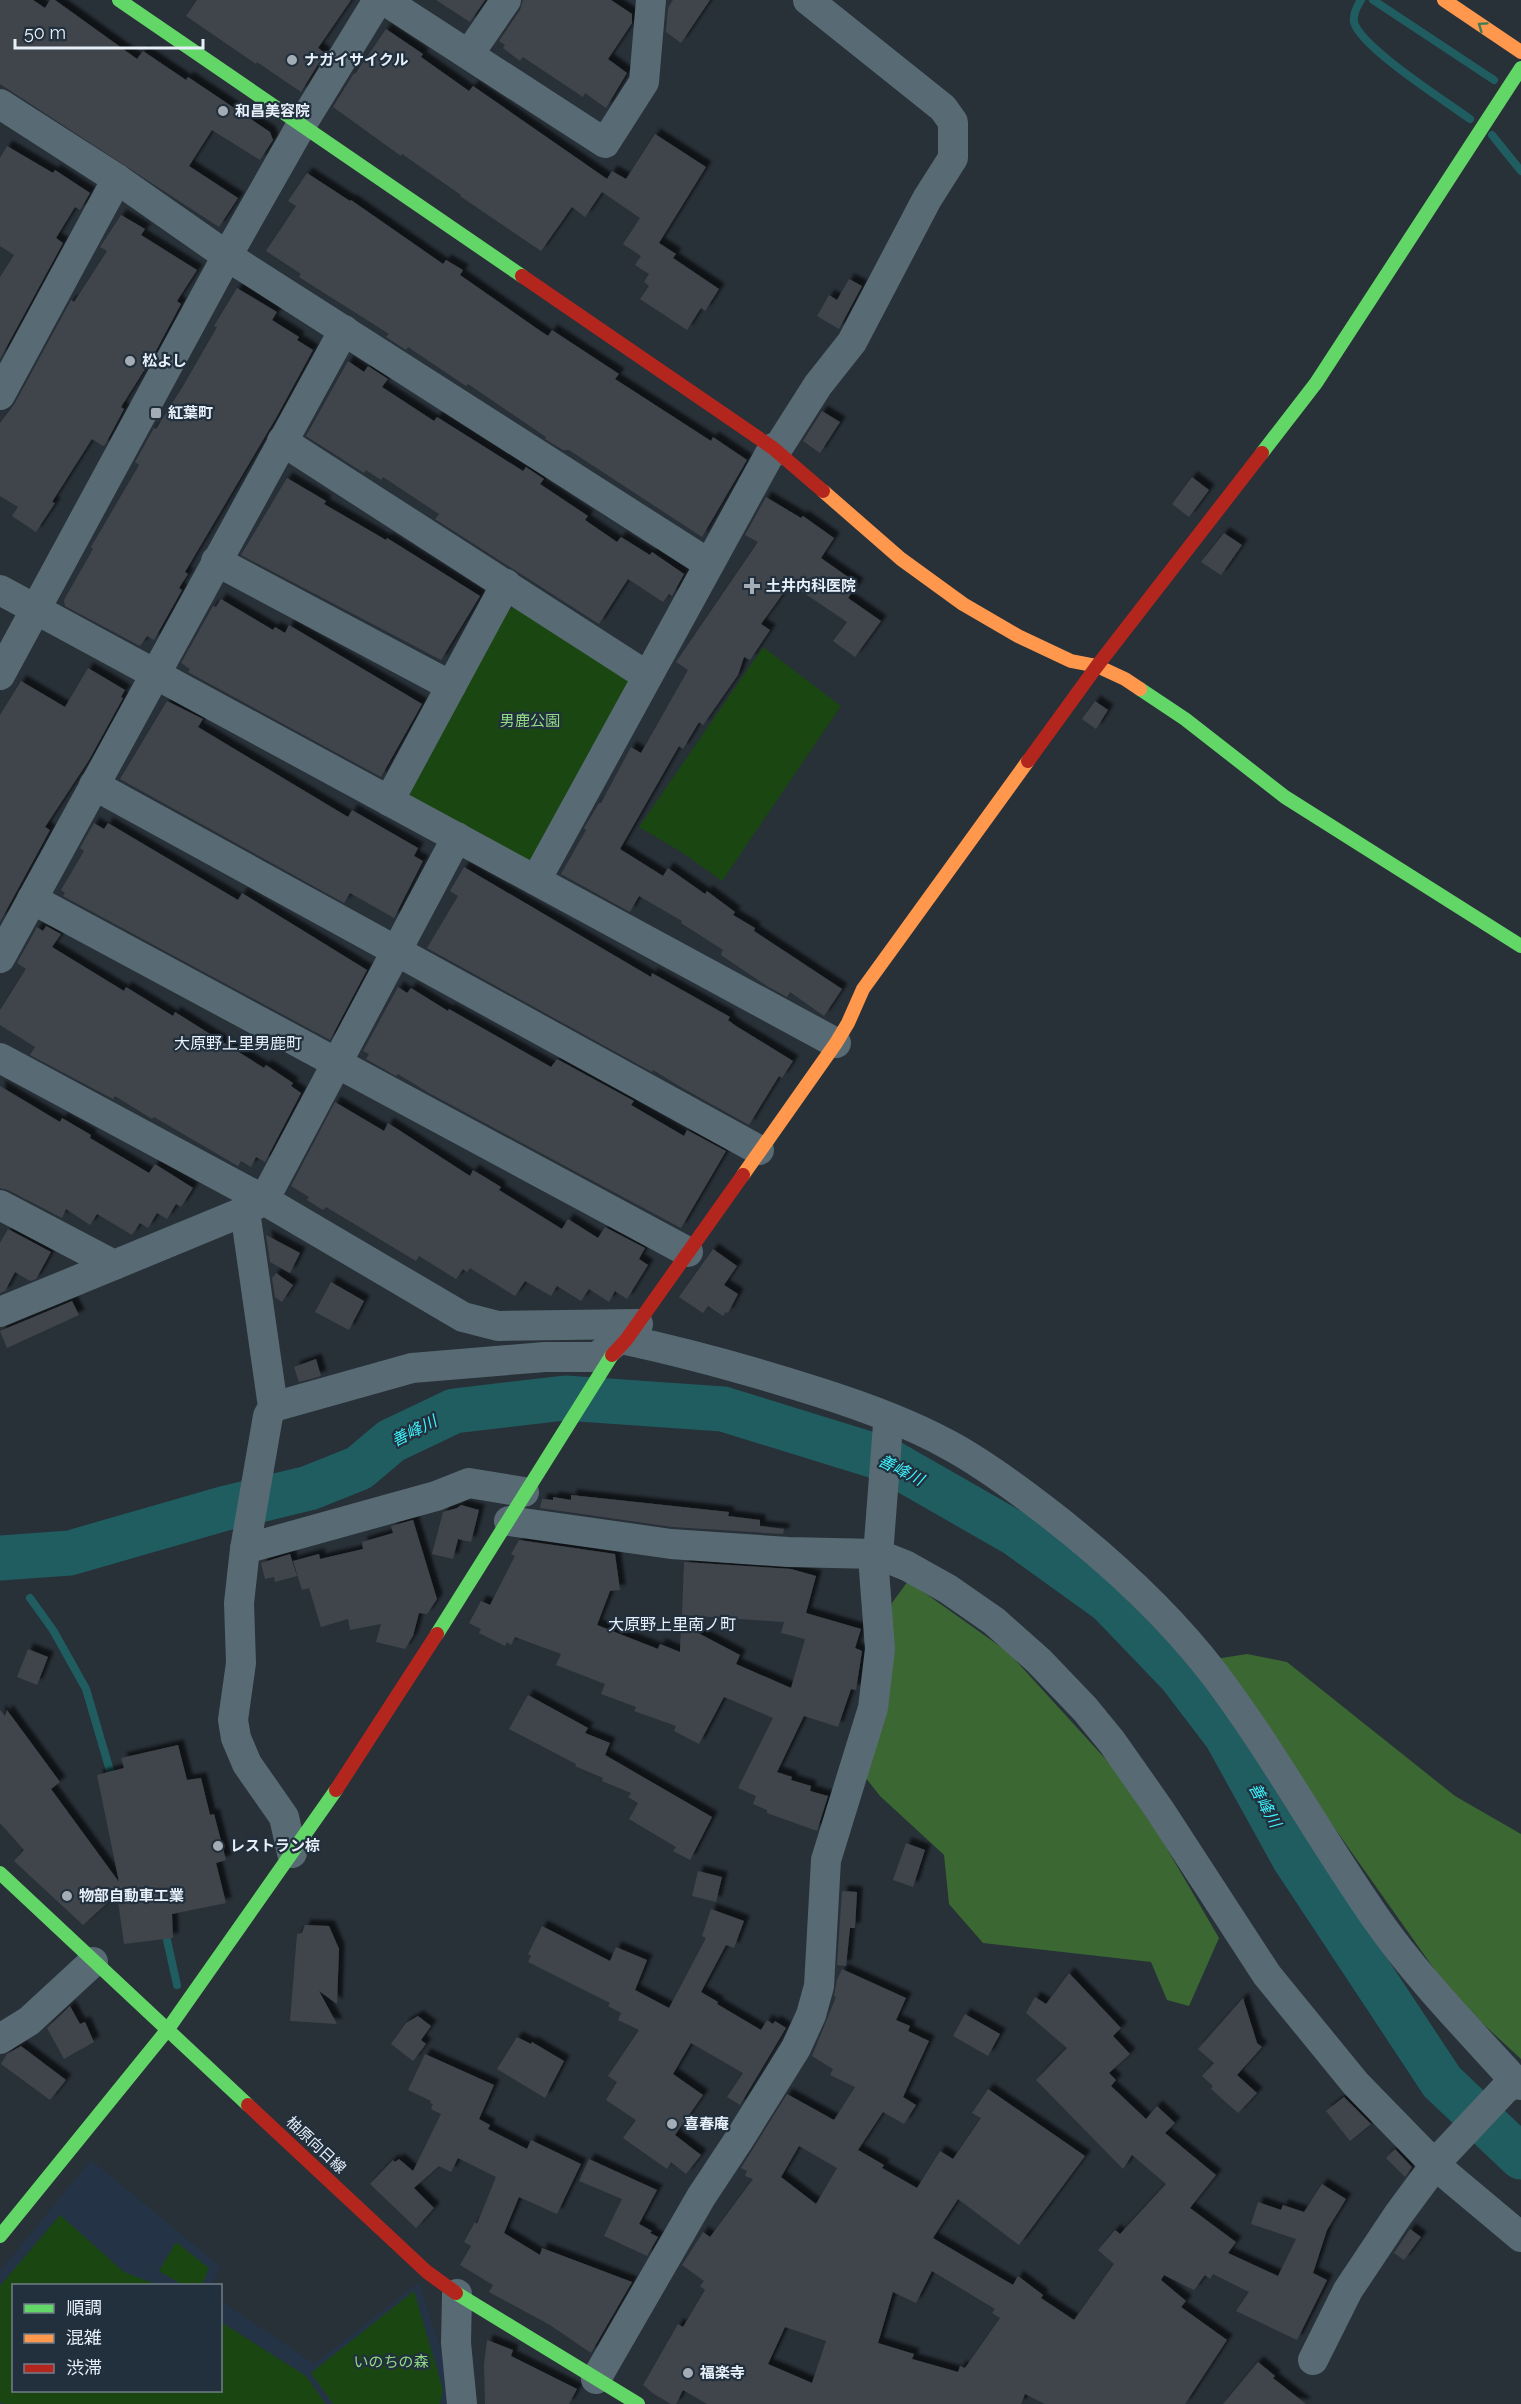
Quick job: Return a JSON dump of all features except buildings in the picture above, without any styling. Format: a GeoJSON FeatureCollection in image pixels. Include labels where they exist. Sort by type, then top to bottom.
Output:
{"type":"FeatureCollection","features":[{"type":"Feature","properties":{"kind":"street"},"geometry":{"type":"LineString","coordinates":[[119,0],[775,450],[901,559],[963,604],[1029,641],[1071,661],[1097,666],[1125,679],[1185,719],[1285,797],[1521,946]]}},
{"type":"Feature","properties":{"kind":"street"},"geometry":{"type":"LineString","coordinates":[[0,675],[227,256],[302,124],[378,0]]}},
{"type":"Feature","properties":{"kind":"street"},"geometry":{"type":"LineString","coordinates":[[384,0],[605,143],[644,82],[651,0]]}},
{"type":"Feature","properties":{"kind":"street"},"geometry":{"type":"LineString","coordinates":[[469,54],[506,0]]}},
{"type":"Feature","properties":{"kind":"street"},"geometry":{"type":"LineString","coordinates":[[536,880],[709,564],[775,450],[813,392],[852,342],[927,199],[953,158],[953,122],[943,108],[808,0]]}},
{"type":"Feature","properties":{"kind":"street"},"geometry":{"type":"LineString","coordinates":[[1444,0],[1521,52]]}},
{"type":"Feature","properties":{"kind":"street"},"geometry":{"type":"LineString","coordinates":[[0,2236],[168,2029],[341,1783],[509,1521],[528,1486],[625,1340],[836,1043],[863,989],[1097,666],[1316,383],[1521,68]]}},
{"type":"Feature","properties":{"kind":"street"},"geometry":{"type":"LineString","coordinates":[[3,113],[117,179],[227,256],[709,564]]}},
{"type":"Feature","properties":{"kind":"street"},"geometry":{"type":"LineString","coordinates":[[0,395],[117,179]]}},
{"type":"Feature","properties":{"kind":"street"},"geometry":{"type":"LineString","coordinates":[[0,958],[344,330]]}},
{"type":"Feature","properties":{"kind":"street"},"geometry":{"type":"LineString","coordinates":[[282,441],[647,676]]}},
{"type":"Feature","properties":{"kind":"street"},"geometry":{"type":"LineString","coordinates":[[216,561],[451,686]]}},
{"type":"Feature","properties":{"kind":"street"},"geometry":{"type":"LineString","coordinates":[[389,801],[506,584]]}},
{"type":"Feature","properties":{"kind":"street"},"geometry":{"type":"LineString","coordinates":[[0,590],[836,1043]]}},
{"type":"Feature","properties":{"kind":"street"},"geometry":{"type":"LineString","coordinates":[[94,785],[759,1150]]}},
{"type":"Feature","properties":{"kind":"street"},"geometry":{"type":"LineString","coordinates":[[292,1852],[284,1817],[247,1764],[236,1738],[233,1720],[242,1663],[239,1603],[245,1549],[271,1412],[255,1206],[337,1063],[457,837]]}},
{"type":"Feature","properties":{"kind":"street"},"geometry":{"type":"LineString","coordinates":[[32,899],[688,1252]]}},
{"type":"Feature","properties":{"kind":"street"},"geometry":{"type":"LineString","coordinates":[[0,1058],[255,1206],[463,1317],[498,1326],[625,1340],[726,1364],[776,1378],[917,1429],[979,1462],[1080,1538],[1140,1591],[1182,1635],[1215,1676],[1303,1804],[1375,1918],[1514,2085],[1438,2161],[1398,2215],[1348,2290],[1313,2360]]}},
{"type":"Feature","properties":{"kind":"street"},"geometry":{"type":"LineString","coordinates":[[0,1205],[114,1266]]}},
{"type":"Feature","properties":{"kind":"street"},"geometry":{"type":"LineString","coordinates":[[0,1312],[255,1206]]}},
{"type":"Feature","properties":{"kind":"street"},"geometry":{"type":"LineString","coordinates":[[271,1412],[412,1368],[545,1357],[597,1357],[625,1340]]}},
{"type":"Feature","properties":{"kind":"street"},"geometry":{"type":"LineString","coordinates":[[596,2379],[701,2197],[796,2048],[811,2015],[819,1986],[826,1860],[873,1708],[880,1649],[874,1570],[878,1548],[888,1425]]}},
{"type":"Feature","properties":{"kind":"street"},"geometry":{"type":"LineString","coordinates":[[245,1549],[436,1496],[469,1483],[528,1486]]}},
{"type":"Feature","properties":{"kind":"street"},"geometry":{"type":"LineString","coordinates":[[509,1521],[671,1545],[788,1552],[878,1548],[948,1589],[994,1621],[1039,1660],[1112,1742],[1267,1975],[1356,2084],[1521,2237]]}},
{"type":"Feature","properties":{"kind":"street","name":"柚原向日線"},"geometry":{"type":"LineString","coordinates":[[0,1873],[405,2252],[457,2294],[638,2404]]}},
{"type":"Feature","properties":{"kind":"street"},"geometry":{"type":"LineString","coordinates":[[0,2039],[29,2021],[93,1962]]}},
{"type":"Feature","properties":{"kind":"street"},"geometry":{"type":"LineString","coordinates":[[457,2294],[456,2343],[462,2404]]}},
{"type":"Feature","properties":{"kind":"shaded area"},"geometry":{"type":"Polygon","coordinates":[[[91,2160],[220,2266],[212,2284],[12,2284],[12,2392],[222,2392],[222,2302],[314,2364],[419,2282],[453,2389],[452,2404],[0,2404],[0,2271],[91,2160]]]}},
{"type":"Feature","properties":{"kind":"green space","name":"男鹿公園"},"geometry":{"type":"Polygon","coordinates":[[[516,607],[631,678],[536,861],[525,865],[410,796],[411,789],[506,611],[516,607]]]}},
{"type":"Feature","properties":{"kind":"green space"},"geometry":{"type":"Polygon","coordinates":[[[763,647],[841,706],[722,881],[683,853],[639,827],[763,647]]]}},
{"type":"Feature","properties":{"kind":"green space"},"geometry":{"type":"Polygon","coordinates":[[[908,1581],[1008,1652],[1131,1787],[1219,1938],[1189,2006],[1167,2000],[1151,1962],[983,1943],[949,1904],[944,1855],[880,1796],[865,1777],[892,1603],[908,1581]]]}},
{"type":"Feature","properties":{"kind":"green space"},"geometry":{"type":"Polygon","coordinates":[[[1247,1654],[1287,1662],[1455,1796],[1521,1834],[1521,2059],[1454,1997],[1215,1659],[1247,1654]]]}},
{"type":"Feature","properties":{"kind":"green space"},"geometry":{"type":"Polygon","coordinates":[[[60,2215],[124,2272],[155,2284],[12,2284],[12,2392],[222,2392],[222,2323],[306,2376],[326,2404],[4,2404],[0,2402],[0,2286],[60,2215]]]}},
{"type":"Feature","properties":{"kind":"green space"},"geometry":{"type":"Polygon","coordinates":[[[176,2242],[209,2268],[202,2284],[181,2284],[159,2271],[176,2242]]]}},
{"type":"Feature","properties":{"kind":"green space","name":"いのちの森"},"geometry":{"type":"Polygon","coordinates":[[[414,2291],[443,2390],[440,2404],[333,2404],[311,2373],[414,2291]]]}},
{"type":"Feature","properties":{"kind":"waterway"},"geometry":{"type":"LineString","coordinates":[[1361,0],[1354,19],[1360,33],[1387,59],[1470,119]]}},
{"type":"Feature","properties":{"kind":"waterway"},"geometry":{"type":"LineString","coordinates":[[1373,0],[1494,80]]}},
{"type":"Feature","properties":{"kind":"waterway"},"geometry":{"type":"LineString","coordinates":[[1492,135],[1521,171]]}},
{"type":"Feature","properties":{"kind":"waterway","name":"善峰川"},"geometry":{"type":"LineString","coordinates":[[0,1558],[70,1553],[226,1508],[309,1488],[359,1468],[391,1441],[454,1411],[565,1398],[723,1409],[885,1459],[1016,1534],[1109,1601],[1181,1676],[1226,1735],[1294,1858],[1442,2082],[1521,2157]]}},
{"type":"Feature","properties":{"kind":"waterway"},"geometry":{"type":"LineString","coordinates":[[30,1598],[53,1630],[86,1689],[113,1781]]}},
{"type":"Feature","properties":{"kind":"waterway"},"geometry":{"type":"LineString","coordinates":[[165,1931],[177,1985]]}},
{"type":"Feature","properties":{"kind":"traffic: fast"},"geometry":{"type":"LineString","coordinates":[[119,0],[522,276]]}},
{"type":"Feature","properties":{"kind":"traffic: fast"},"geometry":{"type":"LineString","coordinates":[[1262,453],[1316,383],[1521,68]]}},
{"type":"Feature","properties":{"kind":"traffic: fast"},"geometry":{"type":"LineString","coordinates":[[1140,689],[1185,719],[1285,797],[1521,946]]}},
{"type":"Feature","properties":{"kind":"traffic: fast"},"geometry":{"type":"LineString","coordinates":[[437,1634],[612,1355]]}},
{"type":"Feature","properties":{"kind":"traffic: fast"},"geometry":{"type":"LineString","coordinates":[[0,2236],[168,2029],[336,1790]]}},
{"type":"Feature","properties":{"kind":"traffic: fast"},"geometry":{"type":"LineString","coordinates":[[0,1873],[248,2105]]}},
{"type":"Feature","properties":{"kind":"traffic: fast"},"geometry":{"type":"LineString","coordinates":[[456,2293],[638,2404]]}},
{"type":"Feature","properties":{"kind":"traffic: slow"},"geometry":{"type":"LineString","coordinates":[[1444,0],[1521,52]]}},
{"type":"Feature","properties":{"kind":"traffic: slow"},"geometry":{"type":"LineString","coordinates":[[823,491],[901,559],[963,604],[1018,636],[1071,661],[1097,666],[1140,689]]}},
{"type":"Feature","properties":{"kind":"traffic: slow"},"geometry":{"type":"LineString","coordinates":[[743,1175],[836,1043],[863,989],[1028,761]]}},
{"type":"Feature","properties":{"kind":"traffic: jam"},"geometry":{"type":"LineString","coordinates":[[522,276],[773,448],[823,491]]}},
{"type":"Feature","properties":{"kind":"traffic: jam"},"geometry":{"type":"LineString","coordinates":[[1028,761],[1097,666],[1262,453]]}},
{"type":"Feature","properties":{"kind":"traffic: jam"},"geometry":{"type":"LineString","coordinates":[[612,1355],[626,1340],[743,1175]]}},
{"type":"Feature","properties":{"kind":"traffic: jam"},"geometry":{"type":"LineString","coordinates":[[336,1790],[437,1634]]}},
{"type":"Feature","properties":{"kind":"traffic: jam"},"geometry":{"type":"LineString","coordinates":[[248,2105],[427,2272],[456,2293]]}},
{"type":"Feature","properties":{"kind":"place","name":"ナガイサイクル"},"geometry":{"type":"Point","coordinates":[292,60]}},
{"type":"Feature","properties":{"kind":"place","name":"和昌美容院"},"geometry":{"type":"Point","coordinates":[223,111]}},
{"type":"Feature","properties":{"kind":"place","name":"松よし"},"geometry":{"type":"Point","coordinates":[130,361]}},
{"type":"Feature","properties":{"kind":"place","name":"紅葉町"},"geometry":{"type":"Point","coordinates":[156,413]}},
{"type":"Feature","properties":{"kind":"place","name":"土井内科医院"},"geometry":{"type":"Point","coordinates":[752,586]}},
{"type":"Feature","properties":{"kind":"place","name":"レストラン椋"},"geometry":{"type":"Point","coordinates":[218,1846]}},
{"type":"Feature","properties":{"kind":"place","name":"物部自動車工業"},"geometry":{"type":"Point","coordinates":[67,1896]}},
{"type":"Feature","properties":{"kind":"place","name":"喜春庵"},"geometry":{"type":"Point","coordinates":[672,2124]}},
{"type":"Feature","properties":{"kind":"place","name":"福楽寺"},"geometry":{"type":"Point","coordinates":[688,2373]}},
{"type":"Feature","properties":{"kind":"district","name":"大原野上里男鹿町"},"geometry":{"type":"Point","coordinates":[238,1043]}},
{"type":"Feature","properties":{"kind":"district","name":"大原野上里南ノ町"},"geometry":{"type":"Point","coordinates":[672,1624]}}]}
